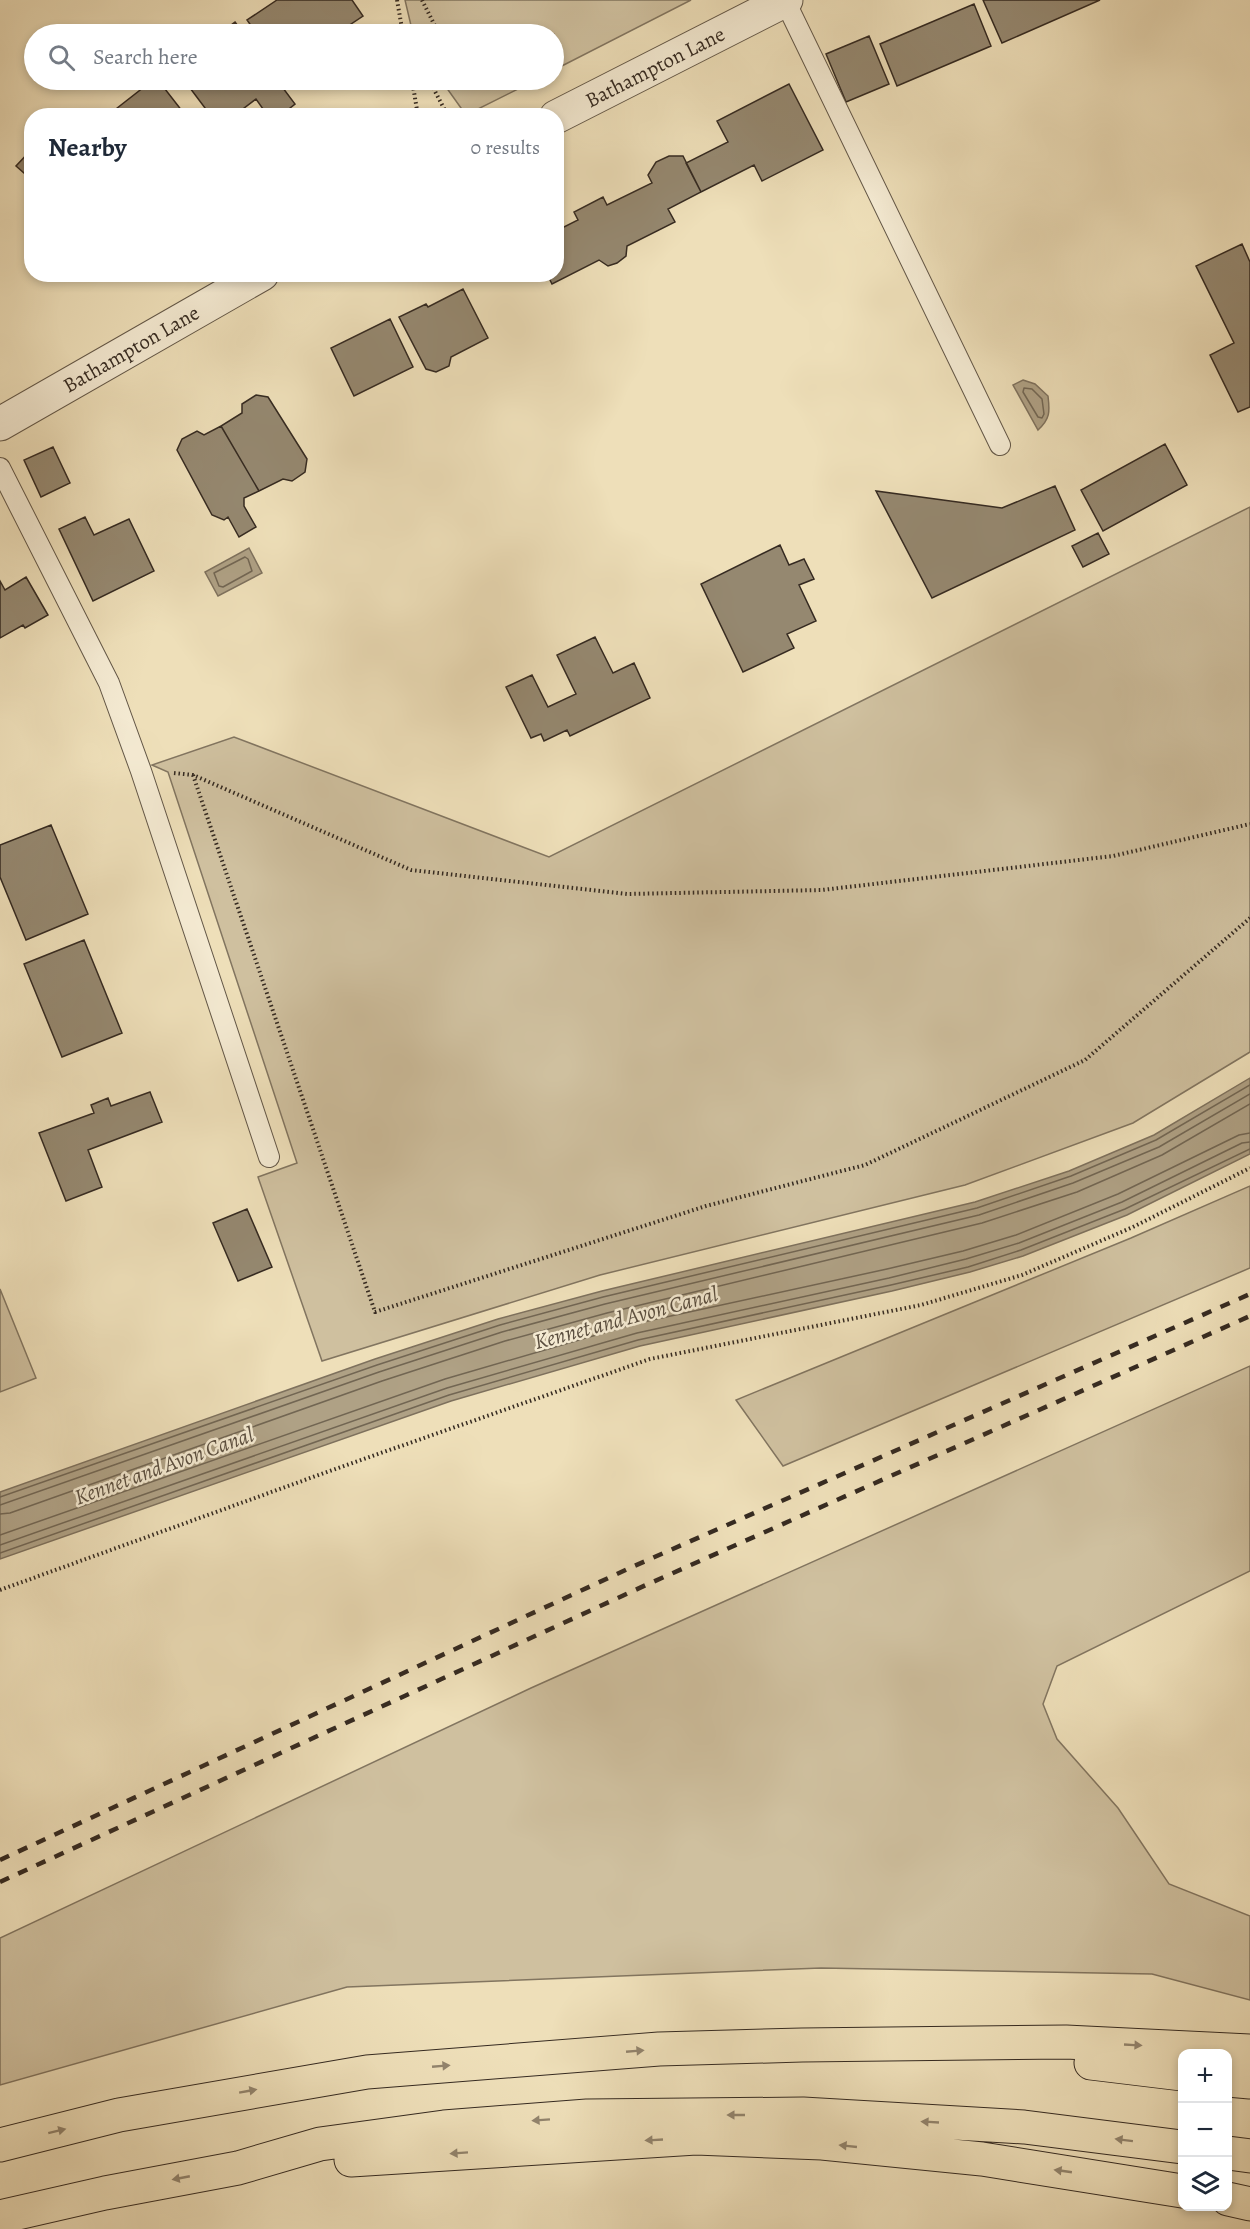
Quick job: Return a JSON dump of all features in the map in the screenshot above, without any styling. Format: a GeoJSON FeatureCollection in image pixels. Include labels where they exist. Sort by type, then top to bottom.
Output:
{"type":"FeatureCollection","features":[{"type":"Feature","properties":{"kind":"highway"},"geometry":{"type":"LineString","coordinates":[[0,2145],[119,2115],[367,2072],[659,2049],[802,2044],[1066,2042],[1250,2051]]}},
{"type":"Feature","properties":{"kind":"highway"},"geometry":{"type":"LineString","coordinates":[[802,2044],[958,2052],[1178,2074]]}},
{"type":"Feature","properties":{"kind":"highway"},"geometry":{"type":"LineString","coordinates":[[1232,2080],[1250,2082]]}},
{"type":"Feature","properties":{"kind":"highway"},"geometry":{"type":"LineString","coordinates":[[0,2217],[105,2193],[238,2168],[320,2144],[444,2127],[587,2116],[815,2115],[1024,2127],[1178,2146]]}},
{"type":"Feature","properties":{"kind":"highway"},"geometry":{"type":"LineString","coordinates":[[238,2168],[696,2138],[822,2143],[982,2159],[1107,2177],[1178,2190]]}},
{"type":"Feature","properties":{"kind":"highway"},"geometry":{"type":"LineString","coordinates":[[1232,2154],[1250,2156]]}},
{"type":"Feature","properties":{"kind":"highway"},"geometry":{"type":"LineString","coordinates":[[1232,2200],[1250,2204]]}},
{"type":"Feature","properties":{"kind":"street","name":"Bathampton Lane"},"geometry":{"type":"LineString","coordinates":[[564,113],[785,0]]}},
{"type":"Feature","properties":{"kind":"street","name":"Bathampton Lane"},"geometry":{"type":"LineString","coordinates":[[0,424],[248,282]]}},
{"type":"Feature","properties":{"kind":"lane"},"geometry":{"type":"LineString","coordinates":[[785,0],[999,445]]}},
{"type":"Feature","properties":{"kind":"lane"},"geometry":{"type":"LineString","coordinates":[[0,468],[109,683],[141,771],[270,1157]]}},
{"type":"Feature","properties":{"kind":"path"},"geometry":{"type":"LineString","coordinates":[[397,0],[401,24]]}},
{"type":"Feature","properties":{"kind":"path"},"geometry":{"type":"LineString","coordinates":[[422,0],[434,24]]}},
{"type":"Feature","properties":{"kind":"path"},"geometry":{"type":"LineString","coordinates":[[414,90],[417,108]]}},
{"type":"Feature","properties":{"kind":"path"},"geometry":{"type":"LineString","coordinates":[[434,90],[444,108]]}},
{"type":"Feature","properties":{"kind":"path"},"geometry":{"type":"LineString","coordinates":[[141,771],[193,776],[411,870],[627,894],[822,891],[1113,856],[1250,824]]}},
{"type":"Feature","properties":{"kind":"path"},"geometry":{"type":"LineString","coordinates":[[193,776],[375,1312],[706,1206],[865,1165],[1085,1059],[1250,918]]}},
{"type":"Feature","properties":{"kind":"path"},"geometry":{"type":"LineString","coordinates":[[0,1590],[650,1359],[921,1305],[1022,1275],[1133,1227],[1250,1168]]}},
{"type":"Feature","properties":{"kind":"shaded area"},"geometry":{"type":"Polygon","coordinates":[[[405,0],[691,0],[564,65],[564,24],[411,24],[405,0]]]}},
{"type":"Feature","properties":{"kind":"shaded area"},"geometry":{"type":"Polygon","coordinates":[[[448,90],[516,90],[480,108],[461,108],[448,90]]]}},
{"type":"Feature","properties":{"kind":"shaded area"},"geometry":{"type":"Polygon","coordinates":[[[1250,507],[1250,1052],[1133,1123],[965,1185],[600,1275],[322,1361],[258,1177],[297,1163],[168,772],[152,765],[234,737],[549,857],[1250,507]]]}},
{"type":"Feature","properties":{"kind":"shaded area"},"geometry":{"type":"Polygon","coordinates":[[[1250,1186],[1250,1268],[783,1466],[736,1400],[1131,1238],[1250,1186]]]}},
{"type":"Feature","properties":{"kind":"shaded area"},"geometry":{"type":"Polygon","coordinates":[[[0,1289],[36,1378],[0,1392],[0,1289]]]}},
{"type":"Feature","properties":{"kind":"shaded area"},"geometry":{"type":"Polygon","coordinates":[[[1250,1366],[1250,1571],[1057,1666],[1043,1704],[1057,1739],[1118,1808],[1169,1884],[1250,1916],[1250,2000],[1152,1974],[821,1968],[347,1987],[0,2085],[0,1938],[531,1688],[1250,1366]]]}},
{"type":"Feature","properties":{"kind":"water"},"geometry":{"type":"Polygon","coordinates":[[[1023,380],[1035,384],[1048,396],[1048,415],[1038,430],[1013,385],[1023,380]]]}},
{"type":"Feature","properties":{"kind":"water"},"geometry":{"type":"Polygon","coordinates":[[[249,548],[262,573],[218,596],[205,572],[249,548]]]}},
{"type":"Feature","properties":{"kind":"water","name":"Kennet and Avon Canal"},"geometry":{"type":"Polygon","coordinates":[[[1250,1078],[1250,1154],[1127,1215],[1023,1256],[892,1291],[640,1346],[451,1401],[0,1559],[0,1492],[375,1359],[498,1319],[602,1291],[975,1202],[1069,1171],[1154,1135],[1250,1078]]]}},
{"type":"Feature","properties":{"kind":"building"},"geometry":{"type":"Polygon","coordinates":[[[277,0],[352,0],[363,16],[351,24],[250,24],[247,20],[277,0]]]}},
{"type":"Feature","properties":{"kind":"building"},"geometry":{"type":"Polygon","coordinates":[[[983,0],[1100,0],[1002,43],[983,0]]]}},
{"type":"Feature","properties":{"kind":"building"},"geometry":{"type":"Polygon","coordinates":[[[974,4],[991,46],[897,86],[880,44],[974,4]]]}},
{"type":"Feature","properties":{"kind":"building"},"geometry":{"type":"Polygon","coordinates":[[[869,36],[889,84],[846,102],[826,54],[869,36]]]}},
{"type":"Feature","properties":{"kind":"building"},"geometry":{"type":"Polygon","coordinates":[[[789,84],[823,150],[762,181],[754,165],[701,192],[686,163],[728,142],[717,121],[789,84]]]}},
{"type":"Feature","properties":{"kind":"building"},"geometry":{"type":"Polygon","coordinates":[[[140,90],[166,90],[180,108],[117,108],[140,90]]]}},
{"type":"Feature","properties":{"kind":"building"},"geometry":{"type":"Polygon","coordinates":[[[192,90],[284,90],[295,104],[290,108],[262,108],[256,99],[244,108],[205,108],[192,90]]]}},
{"type":"Feature","properties":{"kind":"building"},"geometry":{"type":"Polygon","coordinates":[[[669,156],[683,156],[701,192],[668,209],[675,222],[627,246],[626,256],[617,263],[608,266],[599,260],[564,278],[564,227],[578,220],[574,212],[603,197],[607,205],[652,183],[648,175],[656,162],[669,156]]]}},
{"type":"Feature","properties":{"kind":"building"},"geometry":{"type":"Polygon","coordinates":[[[24,158],[24,173],[16,166],[24,158]]]}},
{"type":"Feature","properties":{"kind":"building"},"geometry":{"type":"Polygon","coordinates":[[[1242,244],[1250,262],[1250,407],[1238,412],[1210,355],[1234,343],[1196,266],[1242,244]]]}},
{"type":"Feature","properties":{"kind":"building"},"geometry":{"type":"Polygon","coordinates":[[[463,289],[488,338],[451,357],[449,366],[436,372],[426,369],[399,317],[426,304],[428,307],[463,289]]]}},
{"type":"Feature","properties":{"kind":"building"},"geometry":{"type":"Polygon","coordinates":[[[390,319],[413,367],[354,396],[331,348],[390,319]]]}},
{"type":"Feature","properties":{"kind":"building"},"geometry":{"type":"Polygon","coordinates":[[[256,395],[268,397],[307,459],[305,472],[292,481],[283,479],[259,491],[221,426],[242,413],[242,404],[256,395]]]}},
{"type":"Feature","properties":{"kind":"building"},"geometry":{"type":"Polygon","coordinates":[[[221,426],[259,491],[244,498],[244,506],[256,527],[239,537],[228,517],[224,520],[212,515],[177,450],[182,439],[197,431],[204,435],[221,426]]]}},
{"type":"Feature","properties":{"kind":"building"},"geometry":{"type":"Polygon","coordinates":[[[1165,444],[1187,485],[1103,531],[1081,490],[1165,444]]]}},
{"type":"Feature","properties":{"kind":"building"},"geometry":{"type":"Polygon","coordinates":[[[53,447],[70,483],[41,497],[24,460],[53,447]]]}},
{"type":"Feature","properties":{"kind":"building"},"geometry":{"type":"Polygon","coordinates":[[[1055,486],[1075,530],[932,598],[876,491],[1002,508],[1055,486]]]}},
{"type":"Feature","properties":{"kind":"building"},"geometry":{"type":"Polygon","coordinates":[[[85,517],[94,535],[129,519],[154,571],[93,601],[59,529],[85,517]]]}},
{"type":"Feature","properties":{"kind":"building"},"geometry":{"type":"Polygon","coordinates":[[[1098,533],[1109,554],[1083,567],[1072,546],[1098,533]]]}},
{"type":"Feature","properties":{"kind":"building"},"geometry":{"type":"Polygon","coordinates":[[[780,545],[789,565],[804,559],[814,579],[799,585],[816,621],[787,634],[794,648],[743,672],[701,584],[780,545]]]}},
{"type":"Feature","properties":{"kind":"building"},"geometry":{"type":"Polygon","coordinates":[[[26,577],[48,615],[0,638],[0,581],[5,590],[26,577]]]}},
{"type":"Feature","properties":{"kind":"building"},"geometry":{"type":"Polygon","coordinates":[[[595,637],[613,673],[634,663],[650,698],[570,736],[567,730],[544,741],[541,734],[531,738],[506,687],[532,675],[548,707],[576,694],[557,655],[595,637]]]}},
{"type":"Feature","properties":{"kind":"building"},"geometry":{"type":"Polygon","coordinates":[[[51,825],[88,914],[26,940],[0,877],[0,845],[51,825]]]}},
{"type":"Feature","properties":{"kind":"building"},"geometry":{"type":"Polygon","coordinates":[[[84,940],[122,1033],[62,1057],[24,964],[84,940]]]}},
{"type":"Feature","properties":{"kind":"building"},"geometry":{"type":"Polygon","coordinates":[[[150,1092],[162,1122],[88,1150],[102,1187],[66,1201],[39,1133],[94,1113],[91,1105],[108,1098],[111,1106],[150,1092]]]}},
{"type":"Feature","properties":{"kind":"building"},"geometry":{"type":"Polygon","coordinates":[[[247,1209],[272,1267],[238,1281],[213,1223],[247,1209]]]}},
{"type":"Feature","properties":{"kind":"railway"},"geometry":{"type":"LineString","coordinates":[[0,1860],[632,1567],[1250,1294]]}},
{"type":"Feature","properties":{"kind":"railway"},"geometry":{"type":"LineString","coordinates":[[0,1882],[646,1585],[1250,1316]]}}]}
